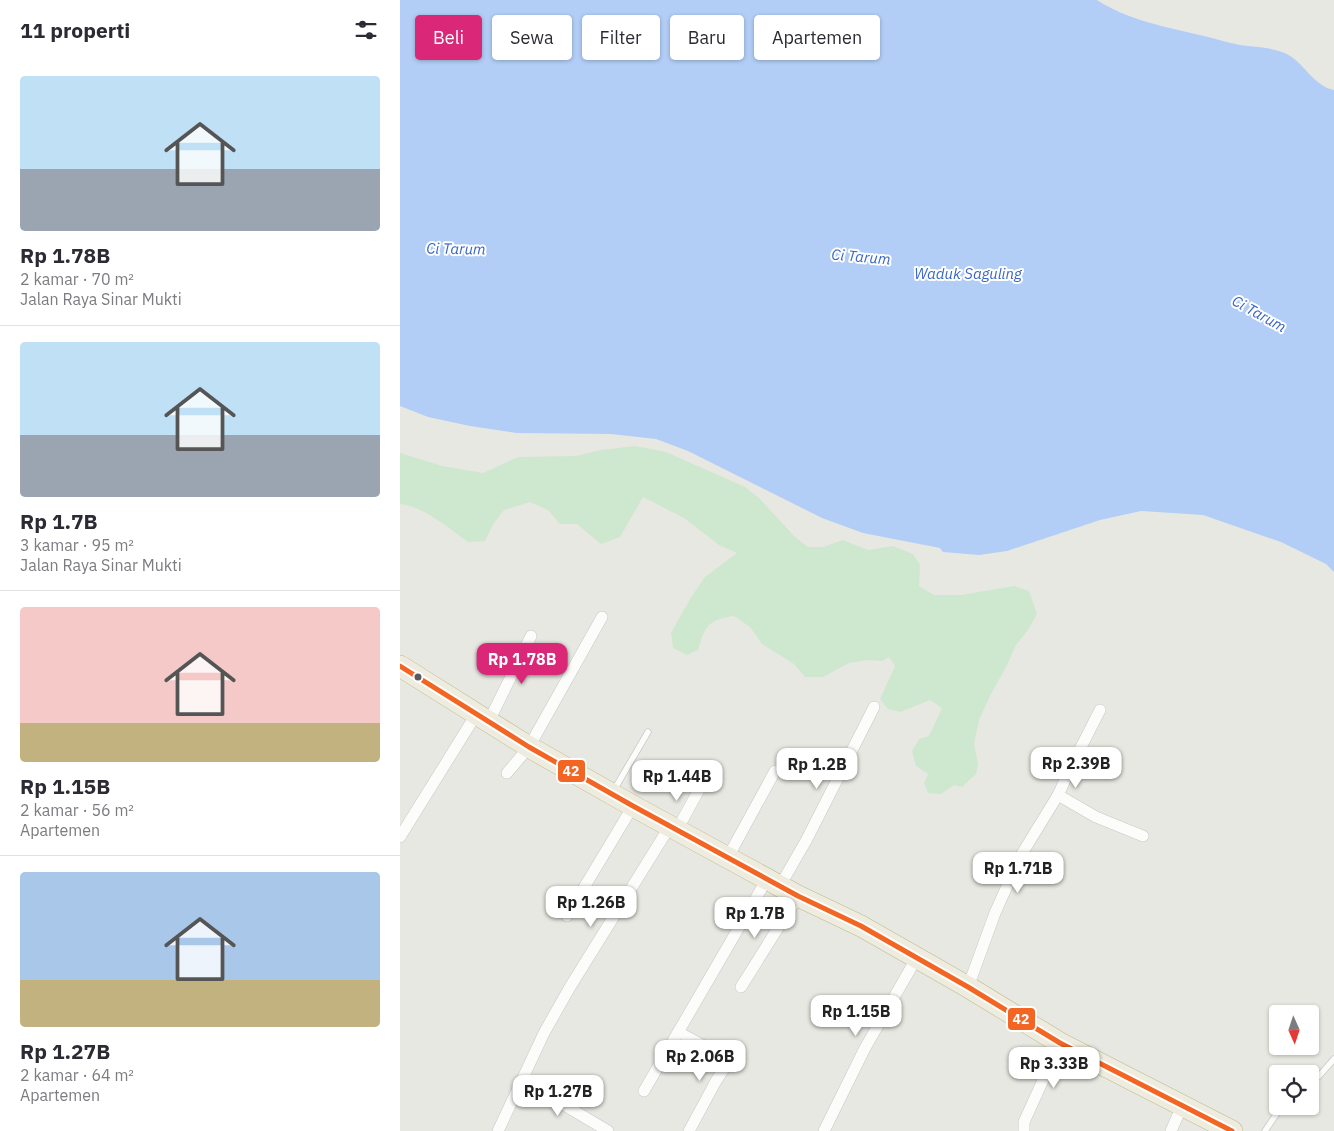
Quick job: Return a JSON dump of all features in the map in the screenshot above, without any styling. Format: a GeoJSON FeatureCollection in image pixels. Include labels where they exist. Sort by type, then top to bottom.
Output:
{"type":"FeatureCollection","features":[{"type":"Feature","properties":{"kind":"highway"},"geometry":{"type":"LineString","coordinates":[[400,666],[530,747],[633,806],[782,887],[861,926],[968,987],[1060,1043],[1232,1131]]}},
{"type":"Feature","properties":{"kind":"street"},"geometry":{"type":"LineString","coordinates":[[506,773],[530,747],[602,617]]}},
{"type":"Feature","properties":{"kind":"street"},"geometry":{"type":"LineString","coordinates":[[400,837],[483,717],[531,636]]}},
{"type":"Feature","properties":{"kind":"street"},"geometry":{"type":"LineString","coordinates":[[741,987],[782,887],[874,707]]}},
{"type":"Feature","properties":{"kind":"street"},"geometry":{"type":"LineString","coordinates":[[968,987],[994,913],[1020,857],[1058,795],[1100,710]]}},
{"type":"Feature","properties":{"kind":"street"},"geometry":{"type":"LineString","coordinates":[[728,857],[775,771]]}},
{"type":"Feature","properties":{"kind":"street"},"geometry":{"type":"LineString","coordinates":[[498,1131],[537,1046],[570,987],[700,786]]}},
{"type":"Feature","properties":{"kind":"street"},"geometry":{"type":"LineString","coordinates":[[1058,795],[1096,816],[1143,836]]}},
{"type":"Feature","properties":{"kind":"street"},"geometry":{"type":"LineString","coordinates":[[567,916],[633,806]]}},
{"type":"Feature","properties":{"kind":"street"},"geometry":{"type":"LineString","coordinates":[[644,1090],[678,1032],[782,887]]}},
{"type":"Feature","properties":{"kind":"street"},"geometry":{"type":"LineString","coordinates":[[824,1131],[864,1048],[916,959]]}},
{"type":"Feature","properties":{"kind":"street"},"geometry":{"type":"LineString","coordinates":[[678,1032],[728,1059]]}},
{"type":"Feature","properties":{"kind":"street"},"geometry":{"type":"LineString","coordinates":[[1024,1131],[1024,1122],[1060,1043]]}},
{"type":"Feature","properties":{"kind":"street"},"geometry":{"type":"LineString","coordinates":[[689,1131],[728,1059],[736,1048]]}},
{"type":"Feature","properties":{"kind":"street"},"geometry":{"type":"LineString","coordinates":[[522,1080],[608,1131]]}},
{"type":"Feature","properties":{"kind":"street"},"geometry":{"type":"LineString","coordinates":[[1171,1131],[1182,1106]]}},
{"type":"Feature","properties":{"kind":"lane"},"geometry":{"type":"LineString","coordinates":[[612,794],[648,732]]}},
{"type":"Feature","properties":{"kind":"lane"},"geometry":{"type":"LineString","coordinates":[[1319,1077],[1334,1059]]}},
{"type":"Feature","properties":{"kind":"lane"},"geometry":{"type":"LineString","coordinates":[[1265,1131],[1276,1115]]}},
{"type":"Feature","properties":{"kind":"green space"},"geometry":{"type":"Polygon","coordinates":[[[635,446],[666,452],[745,487],[759,498],[795,537],[808,547],[823,547],[843,540],[868,550],[893,546],[913,554],[920,565],[919,586],[934,595],[961,595],[1014,586],[1029,591],[1037,614],[1028,630],[1016,645],[979,720],[974,744],[978,764],[976,774],[962,787],[954,785],[941,794],[928,793],[924,783],[928,774],[916,766],[912,751],[919,739],[929,736],[942,708],[930,700],[900,712],[888,709],[880,699],[895,666],[889,657],[882,661],[868,660],[849,663],[823,677],[805,677],[794,664],[762,644],[750,627],[734,616],[713,622],[703,635],[698,650],[687,655],[673,648],[671,633],[690,599],[705,577],[737,553],[719,545],[684,518],[643,497],[620,537],[601,544],[577,524],[560,524],[548,510],[530,502],[504,510],[494,523],[485,541],[468,542],[427,513],[400,504],[400,453],[442,466],[483,473],[518,457],[576,456],[601,450],[635,446]]]}},
{"type":"Feature","properties":{"kind":"water","name":"Waduk Saguling"},"geometry":{"type":"Polygon","coordinates":[[[400,0],[1097,0],[1108,7],[1144,21],[1234,44],[1282,52],[1296,60],[1313,78],[1326,88],[1334,90],[1334,572],[1326,564],[1281,542],[1203,515],[1141,511],[1100,520],[1007,551],[979,555],[943,552],[940,548],[863,533],[822,518],[688,451],[656,439],[611,434],[517,433],[428,417],[400,406],[400,0]]]}},
{"type":"Feature","properties":{"kind":"transit line","name":"42"},"geometry":{"type":"LineString","coordinates":[[400,666],[529,747],[633,806],[798,896],[861,926],[968,987],[1060,1043],[1232,1131]]}},
{"type":"Feature","properties":{"kind":"water label","name":"Ci Tarum"},"geometry":{"type":"Point","coordinates":[456,249]}},
{"type":"Feature","properties":{"kind":"water label","name":"Ci Tarum"},"geometry":{"type":"Point","coordinates":[861,257]}},
{"type":"Feature","properties":{"kind":"water label","name":"Ci Tarum"},"geometry":{"type":"Point","coordinates":[1259,314]}}]}
